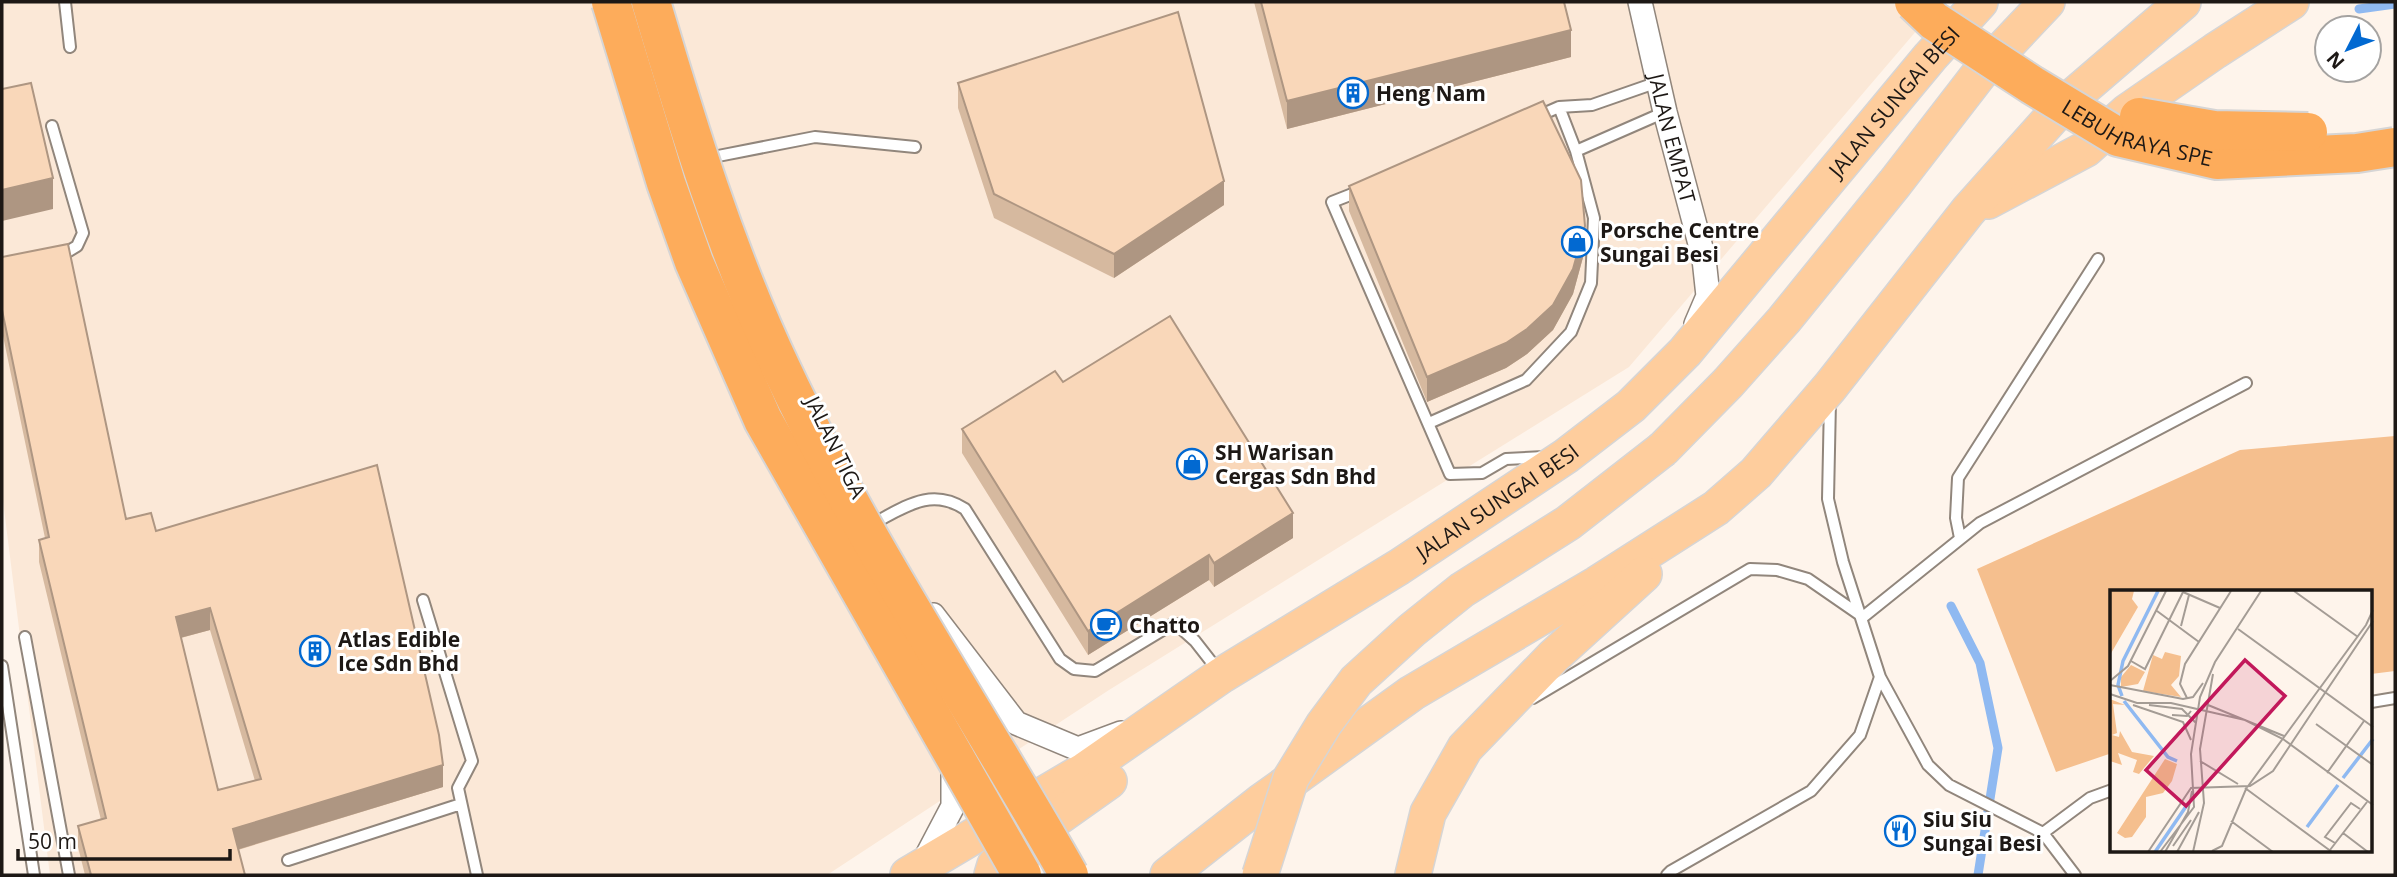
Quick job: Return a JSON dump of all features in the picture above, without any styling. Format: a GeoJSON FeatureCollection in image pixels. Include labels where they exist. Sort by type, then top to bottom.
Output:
{"type":"FeatureCollection","features":[{"type":"Feature","properties":{"kind":"highway"},"geometry":{"type":"LineString","coordinates":[[611,2],[670,194],[694,262],[763,420],[1022,875]]}},
{"type":"Feature","properties":{"kind":"highway"},"geometry":{"type":"LineString","coordinates":[[651,2],[723,229],[781,369],[897,586],[1069,875]]}},
{"type":"Feature","properties":{"kind":"highway","name":"LEBUHRAYA SPE"},"geometry":{"type":"LineString","coordinates":[[1914,2],[1945,29],[2118,136],[2217,160],[2357,153],[2395,147]]}},
{"type":"Feature","properties":{"kind":"highway","name":"LEBUHRAYA SPE"},"geometry":{"type":"LineString","coordinates":[[1946,2],[2044,70],[2124,114],[2214,130],[2352,133],[2395,126]]}},
{"type":"Feature","properties":{"kind":"main road","name":"JALAN SUNGAI BESI"},"geometry":{"type":"LineString","coordinates":[[914,871],[1085,771],[1222,675],[1399,567],[1566,456],[1631,406],[1685,352],[1930,57],[1980,2]]}},
{"type":"Feature","properties":{"kind":"main road"},"geometry":{"type":"LineString","coordinates":[[1260,875],[1291,778],[1324,724],[1356,681],[1412,630],[1462,590],[1568,523],[1663,449],[1728,383],[1783,320],[1895,183],[1980,73],[2047,2]]}},
{"type":"Feature","properties":{"kind":"main road"},"geometry":{"type":"LineString","coordinates":[[1413,875],[1427,813],[1465,748],[1554,656],[1756,473],[1830,387],[1968,211],[2062,106],[2183,2]]}},
{"type":"Feature","properties":{"kind":"main road"},"geometry":{"type":"LineString","coordinates":[[1968,211],[2086,149],[2148,96],[2291,2]]}},
{"type":"Feature","properties":{"kind":"main road"},"geometry":{"type":"LineString","coordinates":[[1168,875],[1261,803],[1412,693],[1597,584],[1716,508]]}},
{"type":"Feature","properties":{"kind":"main road"},"geometry":{"type":"LineString","coordinates":[[992,875],[995,865],[1002,857],[1159,745],[1399,567]]}},
{"type":"Feature","properties":{"kind":"main road"},"geometry":{"type":"LineString","coordinates":[[1143,875],[1261,803]]}},
{"type":"Feature","properties":{"kind":"street"},"geometry":{"type":"LineString","coordinates":[[595,2],[671,231],[710,330],[781,474],[953,767],[953,806],[914,871]]}},
{"type":"Feature","properties":{"kind":"street","name":"JALAN TIGA"},"geometry":{"type":"LineString","coordinates":[[663,2],[738,233],[847,473],[909,583],[1016,723],[1078,749],[1154,721]]}},
{"type":"Feature","properties":{"kind":"street","name":"JALAN EMPAT"},"geometry":{"type":"LineString","coordinates":[[1640,2],[1665,112],[1704,259],[1708,296],[1685,352]]}},
{"type":"Feature","properties":{"kind":"lane"},"geometry":{"type":"LineString","coordinates":[[65,2],[70,47]]}},
{"type":"Feature","properties":{"kind":"lane"},"geometry":{"type":"LineString","coordinates":[[1521,123],[1559,107],[1592,105],[1658,82]]}},
{"type":"Feature","properties":{"kind":"lane"},"geometry":{"type":"LineString","coordinates":[[1429,423],[1526,380],[1572,332],[1591,283],[1594,218],[1576,151],[1559,107]]}},
{"type":"Feature","properties":{"kind":"lane"},"geometry":{"type":"LineString","coordinates":[[1576,151],[1665,112]]}},
{"type":"Feature","properties":{"kind":"lane"},"geometry":{"type":"LineString","coordinates":[[47,260],[58,258],[77,246],[83,233],[52,126]]}},
{"type":"Feature","properties":{"kind":"lane"},"geometry":{"type":"LineString","coordinates":[[713,157],[815,136],[915,147]]}},
{"type":"Feature","properties":{"kind":"lane"},"geometry":{"type":"LineString","coordinates":[[1370,187],[1332,202],[1450,474],[1482,473],[1506,459],[1566,456]]}},
{"type":"Feature","properties":{"kind":"lane"},"geometry":{"type":"LineString","coordinates":[[1960,538],[1956,517],[1958,478],[2098,259]]}},
{"type":"Feature","properties":{"kind":"lane"},"geometry":{"type":"LineString","coordinates":[[1863,617],[1980,523],[2246,383]]}},
{"type":"Feature","properties":{"kind":"lane"},"geometry":{"type":"LineString","coordinates":[[1830,387],[1828,499],[1843,562],[1863,617],[1880,677],[1928,765],[1949,785],[2043,833],[2075,875]]}},
{"type":"Feature","properties":{"kind":"lane"},"geometry":{"type":"LineString","coordinates":[[874,523],[920,500],[942,499],[965,509],[1060,659],[1074,669],[1095,671],[1176,624],[1195,641],[1222,675]]}},
{"type":"Feature","properties":{"kind":"lane"},"geometry":{"type":"LineString","coordinates":[[1488,725],[1750,569],[1777,570],[1808,579],[1863,617]]}},
{"type":"Feature","properties":{"kind":"lane"},"geometry":{"type":"LineString","coordinates":[[423,600],[472,761],[458,788],[477,875]]}},
{"type":"Feature","properties":{"kind":"lane"},"geometry":{"type":"LineString","coordinates":[[25,637],[69,875]]}},
{"type":"Feature","properties":{"kind":"lane"},"geometry":{"type":"LineString","coordinates":[[2,666],[34,875]]}},
{"type":"Feature","properties":{"kind":"lane"},"geometry":{"type":"LineString","coordinates":[[1667,875],[1811,791],[1860,735],[1880,677]]}},
{"type":"Feature","properties":{"kind":"lane"},"geometry":{"type":"LineString","coordinates":[[2372,702],[2395,698]]}},
{"type":"Feature","properties":{"kind":"lane"},"geometry":{"type":"LineString","coordinates":[[2043,833],[2090,798],[2110,791]]}},
{"type":"Feature","properties":{"kind":"lane"},"geometry":{"type":"LineString","coordinates":[[288,860],[461,804]]}},
{"type":"Feature","properties":{"kind":"shaded area"},"geometry":{"type":"Polygon","coordinates":[[[2,2],[1941,2],[1629,367],[1109,690],[827,875],[50,875],[2,493],[2,2]]]}},
{"type":"Feature","properties":{"kind":"shaded area"},"geometry":{"type":"Polygon","coordinates":[[[2395,436],[2395,671],[2372,674],[2372,590],[2110,590],[2110,754],[2056,772],[1977,569],[2240,450],[2395,436]]]}},
{"type":"Feature","properties":{"kind":"building","name":"Heng Nam"},"geometry":{"type":"Polygon","coordinates":[[[1261,2],[1564,2],[1571,30],[1287,101],[1261,2]]]}},
{"type":"Feature","properties":{"kind":"building"},"geometry":{"type":"Polygon","coordinates":[[[1178,12],[1224,181],[1114,254],[994,194],[958,83],[1178,12]]]}},
{"type":"Feature","properties":{"kind":"building"},"geometry":{"type":"Polygon","coordinates":[[[31,83],[53,178],[2,190],[2,89],[31,83]]]}},
{"type":"Feature","properties":{"kind":"building"},"geometry":{"type":"Polygon","coordinates":[[[1543,101],[1581,180],[1585,226],[1573,269],[1553,305],[1527,329],[1506,343],[1427,377],[1349,186],[1543,101]]]}},
{"type":"Feature","properties":{"kind":"building"},"geometry":{"type":"Polygon","coordinates":[[[68,244],[126,519],[151,513],[156,531],[377,465],[439,735],[443,765],[233,829],[245,875],[91,875],[78,826],[106,818],[39,540],[49,537],[2,310],[2,257],[68,244]],[[210,608],[176,617],[218,790],[261,779],[210,608]]]}},
{"type":"Feature","properties":{"kind":"building"},"geometry":{"type":"Polygon","coordinates":[[[1170,316],[1293,513],[1214,563],[1209,555],[1088,631],[962,429],[1055,371],[1063,382],[1170,316]]]}},
{"type":"Feature","properties":{"kind":"waterway"},"geometry":{"type":"LineString","coordinates":[[2359,9],[2395,4]]}},
{"type":"Feature","properties":{"kind":"waterway"},"geometry":{"type":"LineString","coordinates":[[1951,606],[1980,663],[1998,748],[1978,875]]}},
{"type":"Feature","properties":{"kind":"place","name":"Heng Nam"},"geometry":{"type":"Point","coordinates":[1353,93]}},
{"type":"Feature","properties":{"kind":"place","name":"Porsche Centre Sungai Besi"},"geometry":{"type":"Point","coordinates":[1577,242]}},
{"type":"Feature","properties":{"kind":"place","name":"SH Warisan Cergas Sdn Bhd"},"geometry":{"type":"Point","coordinates":[1192,464]}},
{"type":"Feature","properties":{"kind":"place","name":"Chatto"},"geometry":{"type":"Point","coordinates":[1106,625]}},
{"type":"Feature","properties":{"kind":"place","name":"Atlas Edible Ice Sdn Bhd"},"geometry":{"type":"Point","coordinates":[315,651]}},
{"type":"Feature","properties":{"kind":"place","name":"Siu Siu Sungai Besi"},"geometry":{"type":"Point","coordinates":[1900,831]}}]}
